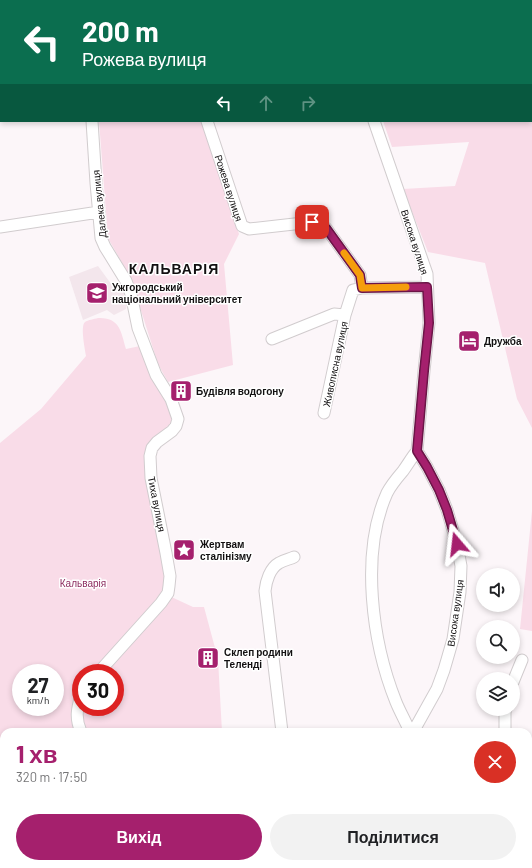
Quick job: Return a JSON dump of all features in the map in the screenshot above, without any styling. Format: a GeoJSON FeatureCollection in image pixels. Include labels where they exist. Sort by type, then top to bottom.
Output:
{"type":"FeatureCollection","features":[{"type":"Feature","properties":{"kind":"street","name":"Далека вулиця"},"geometry":{"type":"LineString","coordinates":[[92,122],[101,238],[126,281],[131,294],[138,328]]}},
{"type":"Feature","properties":{"kind":"street","name":"Рожева вулиця"},"geometry":{"type":"LineString","coordinates":[[207,122],[242,226],[249,229],[312,222],[326,228],[360,275],[362,288]]}},
{"type":"Feature","properties":{"kind":"street","name":"Висока вулиця"},"geometry":{"type":"LineString","coordinates":[[374,122],[426,274],[429,323],[417,451],[439,490],[447,510],[457,544],[461,566],[460,592],[450,651],[437,689],[414,728]]}},
{"type":"Feature","properties":{"kind":"street"},"geometry":{"type":"LineString","coordinates":[[0,227],[99,212]]}},
{"type":"Feature","properties":{"kind":"street"},"geometry":{"type":"LineString","coordinates":[[362,288],[427,287]]}},
{"type":"Feature","properties":{"kind":"street","name":"Живописна вулиця"},"geometry":{"type":"LineString","coordinates":[[324,413],[345,315],[353,290],[362,288]]}},
{"type":"Feature","properties":{"kind":"street","name":"Живописна вулиця"},"geometry":{"type":"LineString","coordinates":[[272,339],[334,314],[345,315]]}},
{"type":"Feature","properties":{"kind":"street","name":"Тиха вулиця"},"geometry":{"type":"LineString","coordinates":[[106,664],[161,603],[168,593],[170,576],[152,478],[150,456],[152,448],[157,442],[172,431],[176,426],[178,419],[171,399],[156,375],[138,328]]}},
{"type":"Feature","properties":{"kind":"street"},"geometry":{"type":"LineString","coordinates":[[409,728],[396,703],[386,673],[375,623],[372,580],[373,544],[375,529],[388,491],[417,451]]}},
{"type":"Feature","properties":{"kind":"street"},"geometry":{"type":"LineString","coordinates":[[282,728],[265,591],[269,575],[278,563],[294,557]]}},
{"type":"Feature","properties":{"kind":"street"},"geometry":{"type":"LineString","coordinates":[[517,672],[522,660]]}},
{"type":"Feature","properties":{"kind":"street"},"geometry":{"type":"LineString","coordinates":[[77,716],[76,721],[79,728]]}},
{"type":"Feature","properties":{"kind":"street"},"geometry":{"type":"LineString","coordinates":[[505,716],[505,728]]}},
{"type":"Feature","properties":{"kind":"shaded area","name":"Ужгородський національний університет"},"geometry":{"type":"Polygon","coordinates":[[[98,266],[117,292],[124,293],[127,302],[126,309],[114,315],[107,310],[83,320],[69,277],[98,266]]]}},
{"type":"Feature","properties":{"kind":"green space"},"geometry":{"type":"Polygon","coordinates":[[[99,122],[203,122],[239,234],[224,264],[233,365],[168,382],[158,364],[131,279],[108,238],[99,122]]]}},
{"type":"Feature","properties":{"kind":"green space"},"geometry":{"type":"Polygon","coordinates":[[[383,122],[532,122],[532,428],[517,399],[485,263],[428,252],[403,189],[455,186],[469,142],[392,147],[383,122]]]}},
{"type":"Feature","properties":{"kind":"green space","name":"Кальварія"},"geometry":{"type":"Polygon","coordinates":[[[98,318],[105,318],[115,323],[121,331],[126,349],[140,346],[164,394],[174,424],[150,446],[167,577],[165,594],[193,607],[204,607],[218,659],[222,728],[0,728],[0,443],[41,409],[86,356],[83,338],[83,328],[85,322],[98,318]]]}},
{"type":"Feature","properties":{"kind":"green space"},"geometry":{"type":"Polygon","coordinates":[[[532,511],[532,631],[520,629],[532,511]]]}},
{"type":"Feature","properties":{"kind":"slow traffic"},"geometry":{"type":"LineString","coordinates":[[344,253],[360,275],[362,288],[406,287]]}},
{"type":"Feature","properties":{"kind":"place","name":"Ужгородський національний університет"},"geometry":{"type":"Point","coordinates":[97,293]}},
{"type":"Feature","properties":{"kind":"place","name":"Дружба"},"geometry":{"type":"Point","coordinates":[469,341]}},
{"type":"Feature","properties":{"kind":"place","name":"Будівля водогону"},"geometry":{"type":"Point","coordinates":[181,391]}},
{"type":"Feature","properties":{"kind":"place","name":"Жертвам сталінізму"},"geometry":{"type":"Point","coordinates":[184,550]}},
{"type":"Feature","properties":{"kind":"place","name":"Склеп родини Теленді"},"geometry":{"type":"Point","coordinates":[208,658]}},
{"type":"Feature","properties":{"kind":"district","name":"КАЛЬВАРІЯ"},"geometry":{"type":"Point","coordinates":[174,269]}},
{"type":"Feature","properties":{"kind":"route"},"geometry":{"type":"LineString","coordinates":[[312,222],[326,228],[360,275],[362,288],[427,287],[429,323],[417,451],[439,490],[447,510],[457,544]]}}]}
